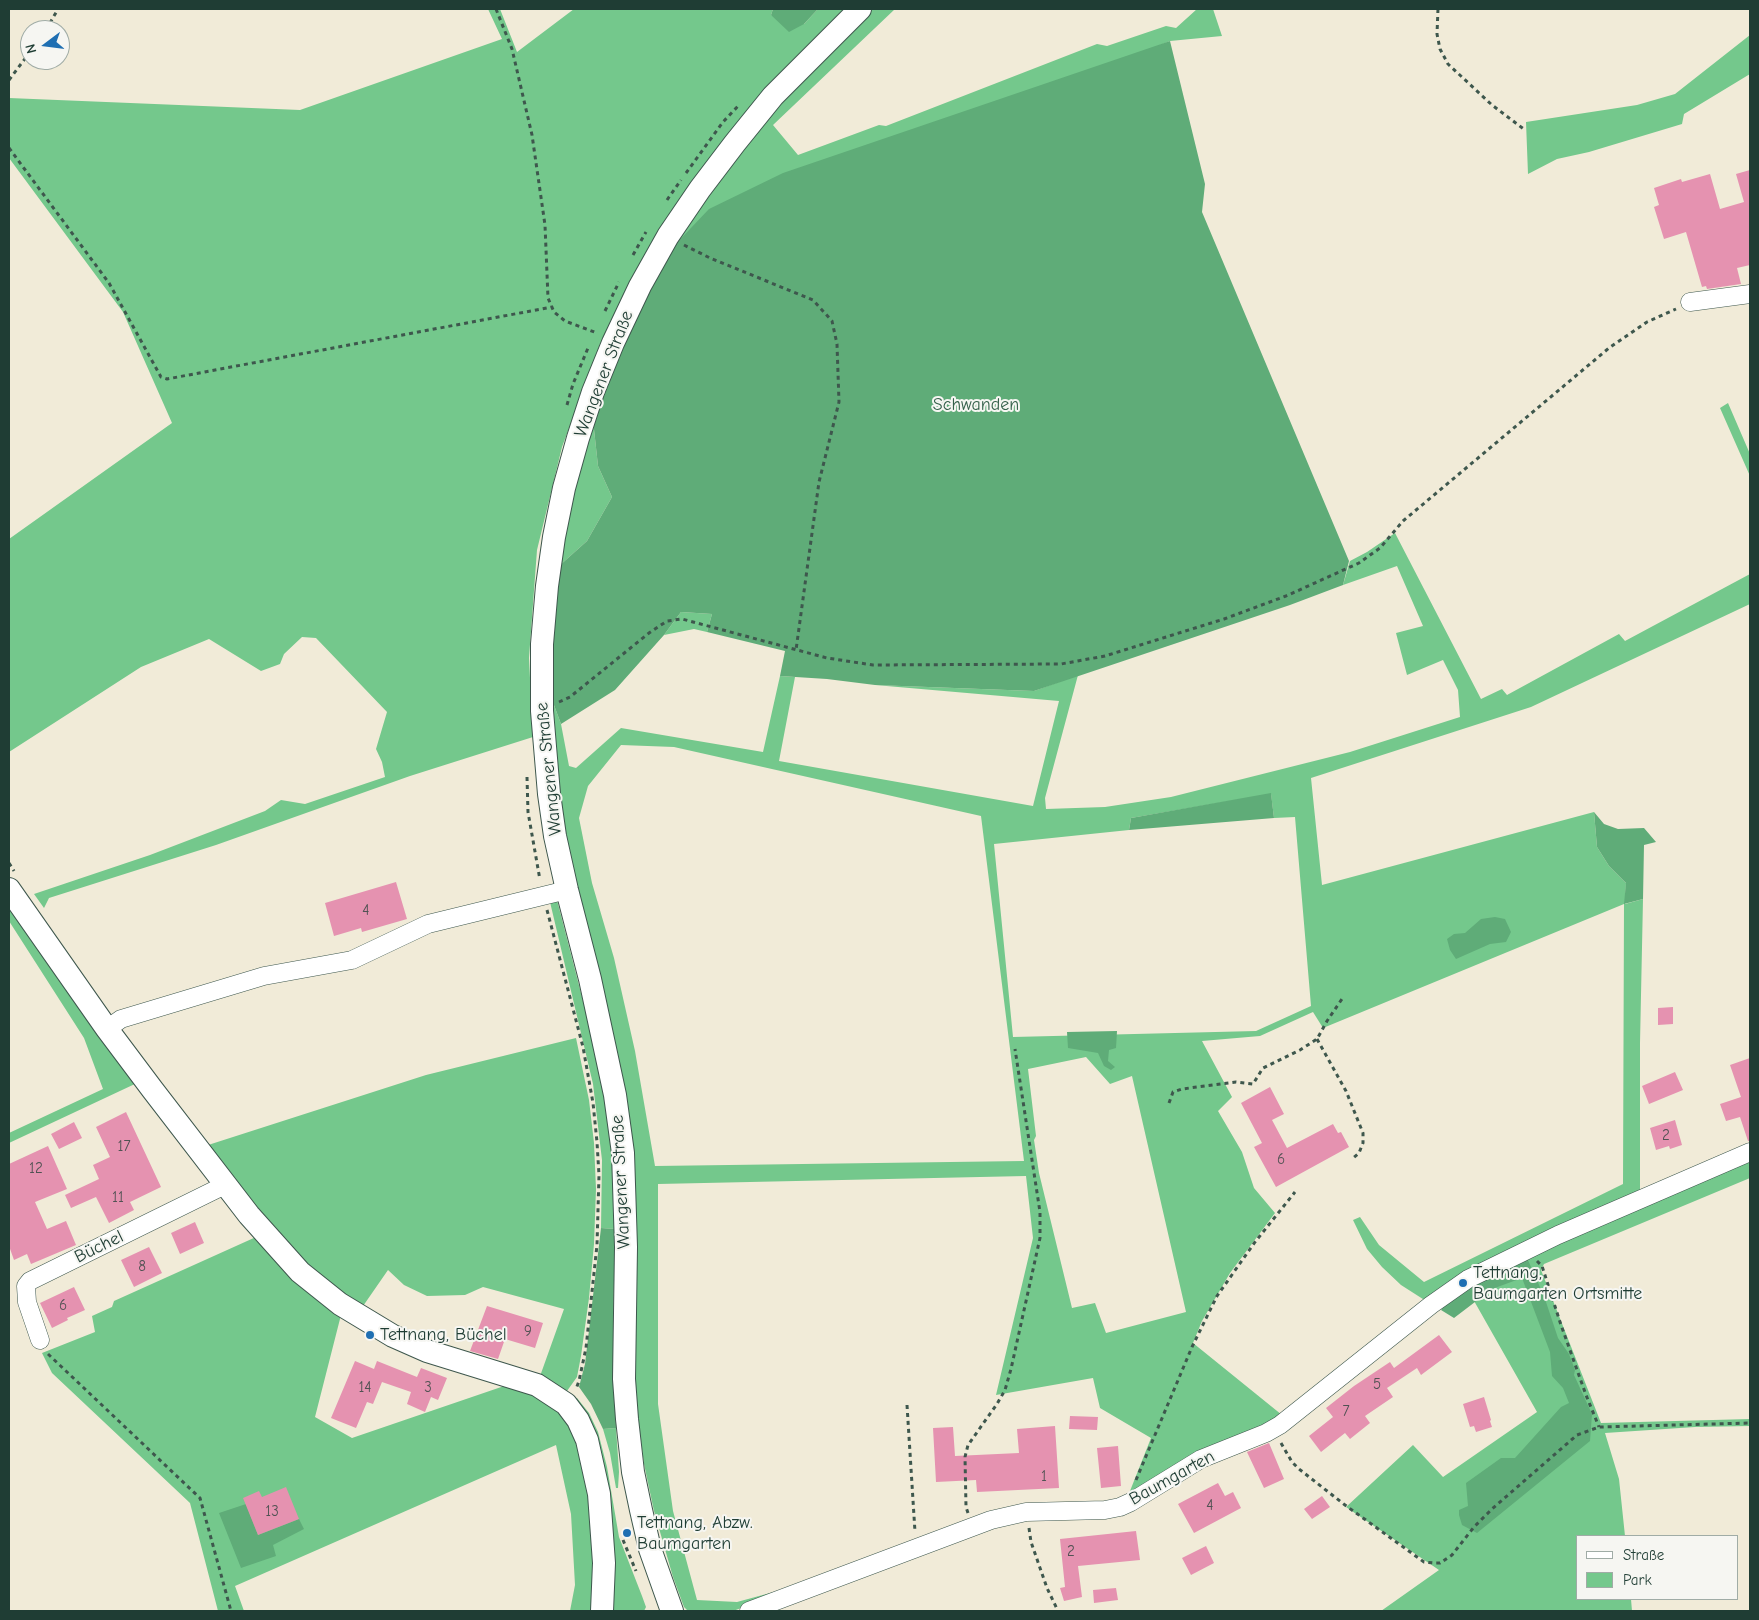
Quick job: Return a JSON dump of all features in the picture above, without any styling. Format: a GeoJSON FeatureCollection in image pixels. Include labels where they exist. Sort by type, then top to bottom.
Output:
{"type":"FeatureCollection","features":[{"type":"Feature","properties":{"kind":"main road","name":"Wangener Straße"},"geometry":{"type":"LineString","coordinates":[[672,1611],[650,1549],[640,1510],[628,1419],[624,1379],[626,1247],[623,1153],[615,1095],[592,988],[555,836],[549,794],[542,711],[542,644],[547,586],[564,488],[578,438],[593,392],[621,324],[640,286],[668,236],[735,142],[779,90],[860,9]]}},
{"type":"Feature","properties":{"kind":"main road"},"geometry":{"type":"LineString","coordinates":[[12,899],[225,1185],[265,1235],[300,1272],[358,1316],[393,1336],[427,1351],[537,1386],[566,1404],[578,1420],[587,1440],[599,1494],[604,1563],[602,1611]]}},
{"type":"Feature","properties":{"kind":"street"},"geometry":{"type":"LineString","coordinates":[[1690,302],[1750,294]]}},
{"type":"Feature","properties":{"kind":"street"},"geometry":{"type":"LineString","coordinates":[[107,1029],[121,1019],[264,976],[352,960],[364,956],[428,924],[567,890]]}},
{"type":"Feature","properties":{"kind":"street","name":"Baumgarten"},"geometry":{"type":"LineString","coordinates":[[749,1611],[1001,1517],[1026,1512],[1105,1510],[1120,1507],[1131,1502],[1201,1459],[1280,1425],[1431,1305],[1468,1279],[1558,1235],[1750,1152]]}},
{"type":"Feature","properties":{"kind":"street","name":"Büchel"},"geometry":{"type":"LineString","coordinates":[[40,1340],[27,1302],[26,1286],[30,1281],[225,1185]]}},
{"type":"Feature","properties":{"kind":"path"},"geometry":{"type":"LineString","coordinates":[[52,20],[58,9]]}},
{"type":"Feature","properties":{"kind":"path"},"geometry":{"type":"LineString","coordinates":[[496,9],[512,50],[532,135],[545,225],[548,298],[554,312],[565,321],[596,332],[573,384],[565,411]]}},
{"type":"Feature","properties":{"kind":"path"},"geometry":{"type":"LineString","coordinates":[[1438,9],[1437,34],[1440,49],[1448,64],[1492,105],[1526,130]]}},
{"type":"Feature","properties":{"kind":"path"},"geometry":{"type":"LineString","coordinates":[[9,80],[20,65]]}},
{"type":"Feature","properties":{"kind":"path"},"geometry":{"type":"LineString","coordinates":[[664,205],[723,122],[743,101]]}},
{"type":"Feature","properties":{"kind":"path"},"geometry":{"type":"LineString","coordinates":[[9,148],[108,283],[161,377],[167,379],[552,307]]}},
{"type":"Feature","properties":{"kind":"path"},"geometry":{"type":"LineString","coordinates":[[629,263],[648,230]]}},
{"type":"Feature","properties":{"kind":"path"},"geometry":{"type":"LineString","coordinates":[[686,245],[710,258],[813,300],[832,321],[837,344],[839,402],[819,482],[796,650]]}},
{"type":"Feature","properties":{"kind":"path"},"geometry":{"type":"LineString","coordinates":[[604,314],[620,280]]}},
{"type":"Feature","properties":{"kind":"path"},"geometry":{"type":"LineString","coordinates":[[542,711],[570,697],[649,633],[667,621],[682,619],[827,658],[873,665],[1061,664],[1105,656],[1224,619],[1286,596],[1359,563],[1380,548],[1403,521],[1609,348],[1647,322],[1690,302]]}},
{"type":"Feature","properties":{"kind":"path"},"geometry":{"type":"LineString","coordinates":[[526,774],[528,812],[544,896],[584,1048],[593,1103],[599,1175],[597,1245],[586,1348],[579,1381],[566,1404]]}},
{"type":"Feature","properties":{"kind":"path"},"geometry":{"type":"LineString","coordinates":[[1168,1103],[1173,1092],[1182,1089],[1236,1082],[1253,1084],[1263,1068],[1300,1050],[1317,1039],[1344,996]]}},
{"type":"Feature","properties":{"kind":"path"},"geometry":{"type":"LineString","coordinates":[[1317,1039],[1346,1091],[1363,1133],[1363,1143],[1359,1153],[1352,1159]]}},
{"type":"Feature","properties":{"kind":"path"},"geometry":{"type":"LineString","coordinates":[[972,1527],[966,1507],[965,1457],[968,1445],[1005,1390],[1040,1238],[1040,1212],[1016,1049]]}},
{"type":"Feature","properties":{"kind":"path"},"geometry":{"type":"LineString","coordinates":[[1131,1502],[1131,1491],[1192,1347],[1217,1296],[1255,1242],[1295,1192]]}},
{"type":"Feature","properties":{"kind":"path"},"geometry":{"type":"LineString","coordinates":[[1526,1251],[1542,1266],[1586,1395],[1600,1427]]}},
{"type":"Feature","properties":{"kind":"path"},"geometry":{"type":"LineString","coordinates":[[40,1340],[55,1362],[200,1498],[231,1611]]}},
{"type":"Feature","properties":{"kind":"path"},"geometry":{"type":"LineString","coordinates":[[906,1405],[915,1550]]}},
{"type":"Feature","properties":{"kind":"path"},"geometry":{"type":"LineString","coordinates":[[1272,1429],[1292,1462],[1345,1506],[1424,1562],[1440,1563],[1452,1555],[1474,1527],[1492,1509],[1577,1435],[1600,1427],[1750,1423]]}},
{"type":"Feature","properties":{"kind":"path"},"geometry":{"type":"LineString","coordinates":[[1026,1512],[1031,1542],[1047,1588],[1058,1611]]}},
{"type":"Feature","properties":{"kind":"green space"},"geometry":{"type":"Polygon","coordinates":[[[488,9],[500,9],[517,52],[574,9],[773,9],[771,15],[804,24],[818,9],[846,9],[811,43],[600,344],[562,447],[537,550],[529,658],[533,737],[410,776],[216,845],[49,898],[44,908],[34,894],[150,855],[265,811],[281,800],[305,804],[385,777],[382,762],[376,749],[387,712],[316,638],[302,637],[284,654],[280,664],[261,671],[209,639],[141,667],[9,752],[9,539],[172,423],[123,312],[9,158],[9,98],[300,110],[502,39],[488,9]]]}},
{"type":"Feature","properties":{"kind":"green space"},"geometry":{"type":"Polygon","coordinates":[[[773,9],[818,9],[804,24],[789,32],[771,15],[773,9]]]}},
{"type":"Feature","properties":{"kind":"green space"},"geometry":{"type":"Polygon","coordinates":[[[872,9],[895,9],[773,125],[798,155],[879,125],[886,126],[1097,44],[1107,46],[1166,26],[1176,28],[1197,9],[1213,9],[1222,36],[1170,41],[670,250],[707,194],[765,119],[820,59],[872,9]]]}},
{"type":"Feature","properties":{"kind":"green space"},"geometry":{"type":"Polygon","coordinates":[[[1750,35],[1750,74],[1684,114],[1682,124],[1589,152],[1557,159],[1528,174],[1526,122],[1637,105],[1675,94],[1750,35]]]}},
{"type":"Feature","properties":{"kind":"green space","name":"Schwanden"},"geometry":{"type":"Polygon","coordinates":[[[1170,41],[1205,184],[1202,212],[1349,561],[1343,585],[1290,605],[1034,691],[875,685],[780,676],[785,651],[707,632],[712,614],[681,612],[664,635],[615,690],[561,724],[551,697],[553,631],[559,566],[587,541],[612,497],[598,466],[593,420],[615,361],[670,250],[709,209],[783,173],[1170,41]]]}},
{"type":"Feature","properties":{"kind":"green space"},"geometry":{"type":"Polygon","coordinates":[[[1728,403],[1750,454],[1750,476],[1720,408],[1728,403]]]}},
{"type":"Feature","properties":{"kind":"green space"},"geometry":{"type":"Polygon","coordinates":[[[593,420],[598,466],[612,497],[587,541],[559,566],[573,492],[593,420]]]}},
{"type":"Feature","properties":{"kind":"green space"},"geometry":{"type":"Polygon","coordinates":[[[1395,533],[1481,699],[1502,689],[1507,695],[1619,634],[1625,641],[1750,574],[1750,604],[1531,707],[1311,778],[1322,885],[1594,812],[1597,847],[1609,866],[1626,883],[1625,904],[1643,899],[1640,1043],[1640,1193],[1426,1301],[1401,1285],[1382,1267],[1367,1249],[1353,1220],[1360,1217],[1379,1245],[1424,1282],[1623,1184],[1624,904],[1323,1028],[1313,1012],[1260,1036],[1202,1041],[1232,1097],[1218,1111],[1242,1152],[1254,1188],[1275,1213],[1230,1273],[1202,1321],[1193,1343],[1282,1415],[1136,1495],[1130,1491],[1151,1438],[1100,1408],[1093,1378],[996,1395],[1033,1238],[1026,1176],[658,1184],[658,1404],[673,1511],[697,1600],[737,1602],[825,1578],[733,1611],[688,1611],[684,1607],[673,1577],[654,1511],[644,1464],[638,1419],[634,1362],[634,1285],[561,819],[551,697],[561,724],[569,766],[576,768],[621,728],[763,752],[780,676],[795,677],[779,761],[1033,806],[1059,701],[875,685],[1034,691],[1078,675],[1045,798],[1046,809],[1105,807],[1171,797],[1350,752],[1460,717],[1458,690],[1443,660],[1407,675],[1396,633],[1423,626],[1397,566],[1343,585],[1350,561],[1395,533]],[[621,745],[588,786],[579,818],[592,883],[614,958],[635,1051],[655,1166],[1024,1161],[981,816],[674,747],[621,745]],[[1271,794],[1131,818],[1129,830],[994,844],[1013,1037],[1256,1031],[1311,1006],[1295,817],[1274,818],[1271,794]],[[1086,1057],[1028,1069],[1036,1136],[1034,1140],[1039,1173],[1072,1308],[1095,1303],[1106,1333],[1186,1312],[1132,1076],[1110,1084],[1086,1057]]]}},
{"type":"Feature","properties":{"kind":"green space"},"geometry":{"type":"Polygon","coordinates":[[[681,612],[712,614],[707,632],[694,629],[664,635],[681,612]]]}},
{"type":"Feature","properties":{"kind":"green space"},"geometry":{"type":"Polygon","coordinates":[[[1271,793],[1274,818],[1129,830],[1131,818],[1271,793]]]}},
{"type":"Feature","properties":{"kind":"green space"},"geometry":{"type":"Polygon","coordinates":[[[1594,812],[1604,824],[1618,829],[1644,828],[1656,842],[1644,845],[1643,899],[1624,904],[1626,883],[1609,866],[1597,847],[1594,812]]]}},
{"type":"Feature","properties":{"kind":"green space"},"geometry":{"type":"Polygon","coordinates":[[[557,900],[599,1063],[612,1152],[615,1229],[601,1228],[602,1160],[593,1084],[550,902],[557,900]]]}},
{"type":"Feature","properties":{"kind":"green space"},"geometry":{"type":"Polygon","coordinates":[[[9,906],[137,1083],[9,1143],[9,1133],[103,1089],[84,1038],[9,921],[9,906]]]}},
{"type":"Feature","properties":{"kind":"green space"},"geometry":{"type":"Polygon","coordinates":[[[1495,917],[1505,919],[1511,932],[1506,942],[1490,944],[1456,959],[1450,950],[1447,939],[1454,934],[1465,933],[1481,919],[1495,917]]]}},
{"type":"Feature","properties":{"kind":"green space"},"geometry":{"type":"Polygon","coordinates":[[[1117,1031],[1116,1048],[1109,1050],[1108,1061],[1115,1067],[1111,1070],[1104,1066],[1098,1053],[1068,1048],[1067,1032],[1117,1031]]]}},
{"type":"Feature","properties":{"kind":"green space"},"geometry":{"type":"Polygon","coordinates":[[[576,1038],[589,1100],[594,1143],[596,1189],[594,1244],[581,1356],[577,1377],[567,1391],[539,1379],[564,1309],[483,1287],[465,1295],[427,1296],[404,1285],[388,1270],[361,1309],[299,1261],[205,1146],[426,1075],[576,1038]]]}},
{"type":"Feature","properties":{"kind":"green space"},"geometry":{"type":"Polygon","coordinates":[[[1750,1159],[1750,1178],[1544,1264],[1541,1270],[1601,1423],[1750,1419],[1750,1426],[1695,1427],[1605,1433],[1619,1479],[1625,1535],[1576,1535],[1576,1600],[1631,1600],[1632,1611],[1381,1611],[1439,1570],[1346,1507],[1413,1445],[1443,1477],[1537,1412],[1465,1285],[1750,1159]]]}},
{"type":"Feature","properties":{"kind":"green space"},"geometry":{"type":"Polygon","coordinates":[[[601,1228],[615,1229],[613,1332],[616,1428],[603,1429],[591,1404],[579,1387],[585,1364],[601,1228]]]}},
{"type":"Feature","properties":{"kind":"green space"},"geometry":{"type":"Polygon","coordinates":[[[256,1237],[341,1315],[315,1417],[352,1438],[510,1384],[545,1398],[569,1424],[584,1459],[595,1554],[592,1611],[570,1611],[575,1585],[571,1514],[556,1445],[235,1586],[244,1611],[218,1611],[190,1503],[52,1373],[42,1353],[95,1332],[92,1316],[112,1307],[114,1301],[256,1237]]]}},
{"type":"Feature","properties":{"kind":"green space"},"geometry":{"type":"Polygon","coordinates":[[[1527,1258],[1544,1296],[1558,1338],[1569,1354],[1575,1370],[1574,1375],[1592,1414],[1590,1441],[1477,1533],[1462,1525],[1459,1515],[1459,1510],[1468,1506],[1466,1483],[1501,1458],[1515,1458],[1561,1407],[1569,1403],[1563,1388],[1552,1376],[1550,1352],[1522,1278],[1492,1289],[1454,1318],[1441,1310],[1451,1296],[1527,1258]]]}},
{"type":"Feature","properties":{"kind":"green space"},"geometry":{"type":"Polygon","coordinates":[[[577,1398],[589,1413],[598,1432],[607,1467],[619,1537],[646,1607],[644,1611],[610,1611],[574,1399],[577,1398]]]}},
{"type":"Feature","properties":{"kind":"green space"},"geometry":{"type":"Polygon","coordinates":[[[616,1428],[619,1472],[618,1488],[616,1488],[610,1453],[603,1429],[616,1428]]]}},
{"type":"Feature","properties":{"kind":"green space"},"geometry":{"type":"Polygon","coordinates":[[[246,1504],[258,1535],[299,1519],[304,1529],[273,1545],[276,1556],[241,1568],[219,1513],[246,1504]]]}},
{"type":"Feature","properties":{"kind":"building"},"geometry":{"type":"Polygon","coordinates":[[[1750,170],[1750,265],[1737,268],[1741,284],[1707,289],[1706,286],[1702,287],[1686,232],[1664,239],[1654,207],[1659,205],[1654,188],[1681,179],[1682,182],[1710,174],[1720,209],[1744,202],[1736,174],[1750,170]]]}},
{"type":"Feature","properties":{"kind":"building"},"geometry":{"type":"Polygon","coordinates":[[[396,882],[407,919],[362,932],[361,928],[334,936],[325,903],[396,882]]]}},
{"type":"Feature","properties":{"kind":"building"},"geometry":{"type":"Polygon","coordinates":[[[1673,1007],[1673,1024],[1658,1025],[1658,1008],[1673,1007]]]}},
{"type":"Feature","properties":{"kind":"building"},"geometry":{"type":"Polygon","coordinates":[[[1750,1058],[1750,1141],[1748,1141],[1740,1117],[1726,1121],[1720,1104],[1741,1097],[1730,1065],[1750,1058]]]}},
{"type":"Feature","properties":{"kind":"building"},"geometry":{"type":"Polygon","coordinates":[[[1675,1072],[1683,1090],[1649,1104],[1642,1086],[1675,1072]]]}},
{"type":"Feature","properties":{"kind":"building"},"geometry":{"type":"Polygon","coordinates":[[[1270,1087],[1284,1114],[1272,1120],[1287,1148],[1333,1124],[1338,1133],[1341,1132],[1349,1147],[1276,1187],[1254,1147],[1262,1143],[1241,1103],[1270,1087]]]}},
{"type":"Feature","properties":{"kind":"building"},"geometry":{"type":"Polygon","coordinates":[[[126,1112],[161,1187],[130,1202],[134,1210],[109,1223],[96,1197],[71,1208],[65,1195],[99,1179],[93,1165],[110,1157],[96,1127],[126,1112]]]}},
{"type":"Feature","properties":{"kind":"building"},"geometry":{"type":"Polygon","coordinates":[[[1675,1120],[1682,1145],[1670,1149],[1669,1146],[1656,1150],[1650,1128],[1675,1120]]]}},
{"type":"Feature","properties":{"kind":"building"},"geometry":{"type":"Polygon","coordinates":[[[74,1122],[82,1138],[59,1149],[51,1134],[74,1122]]]}},
{"type":"Feature","properties":{"kind":"building"},"geometry":{"type":"Polygon","coordinates":[[[48,1146],[67,1189],[35,1202],[47,1229],[66,1221],[76,1245],[31,1264],[27,1254],[14,1260],[9,1246],[9,1164],[48,1146]]]}},
{"type":"Feature","properties":{"kind":"building"},"geometry":{"type":"Polygon","coordinates":[[[195,1222],[204,1243],[180,1254],[171,1233],[195,1222]]]}},
{"type":"Feature","properties":{"kind":"building"},"geometry":{"type":"Polygon","coordinates":[[[149,1247],[162,1273],[134,1287],[121,1260],[149,1247]]]}},
{"type":"Feature","properties":{"kind":"building"},"geometry":{"type":"Polygon","coordinates":[[[74,1287],[85,1310],[67,1318],[68,1320],[52,1328],[40,1303],[74,1287]]]}},
{"type":"Feature","properties":{"kind":"building"},"geometry":{"type":"Polygon","coordinates":[[[487,1306],[543,1323],[535,1348],[505,1339],[498,1359],[470,1351],[487,1306]]]}},
{"type":"Feature","properties":{"kind":"building"},"geometry":{"type":"Polygon","coordinates":[[[1439,1335],[1452,1352],[1421,1375],[1417,1368],[1387,1388],[1393,1397],[1365,1416],[1370,1423],[1350,1439],[1345,1433],[1321,1452],[1309,1436],[1333,1417],[1326,1408],[1354,1386],[1390,1362],[1394,1368],[1439,1335]]]}},
{"type":"Feature","properties":{"kind":"building"},"geometry":{"type":"Polygon","coordinates":[[[355,1361],[374,1369],[377,1361],[417,1377],[421,1368],[447,1378],[438,1400],[431,1397],[425,1412],[407,1404],[411,1392],[382,1382],[373,1404],[367,1402],[356,1428],[331,1418],[355,1361]]]}},
{"type":"Feature","properties":{"kind":"building"},"geometry":{"type":"Polygon","coordinates":[[[1484,1397],[1492,1427],[1476,1432],[1474,1426],[1470,1427],[1463,1404],[1484,1397]]]}},
{"type":"Feature","properties":{"kind":"building"},"geometry":{"type":"Polygon","coordinates":[[[1070,1416],[1098,1417],[1097,1430],[1069,1429],[1070,1416]]]}},
{"type":"Feature","properties":{"kind":"building"},"geometry":{"type":"Polygon","coordinates":[[[1055,1426],[1059,1488],[977,1492],[976,1480],[936,1482],[933,1428],[953,1427],[955,1456],[1019,1453],[1017,1429],[1055,1426]]]}},
{"type":"Feature","properties":{"kind":"building"},"geometry":{"type":"Polygon","coordinates":[[[1269,1443],[1284,1479],[1264,1488],[1247,1452],[1269,1443]]]}},
{"type":"Feature","properties":{"kind":"building"},"geometry":{"type":"Polygon","coordinates":[[[1118,1446],[1121,1486],[1101,1488],[1097,1448],[1118,1446]]]}},
{"type":"Feature","properties":{"kind":"building"},"geometry":{"type":"Polygon","coordinates":[[[1218,1483],[1225,1496],[1233,1492],[1241,1508],[1194,1533],[1178,1504],[1218,1483]]]}},
{"type":"Feature","properties":{"kind":"building"},"geometry":{"type":"Polygon","coordinates":[[[286,1487],[299,1519],[258,1535],[243,1498],[259,1491],[262,1497],[286,1487]]]}},
{"type":"Feature","properties":{"kind":"building"},"geometry":{"type":"Polygon","coordinates":[[[1322,1496],[1330,1507],[1312,1519],[1304,1509],[1322,1496]]]}},
{"type":"Feature","properties":{"kind":"building"},"geometry":{"type":"Polygon","coordinates":[[[1136,1531],[1140,1560],[1078,1566],[1082,1597],[1064,1601],[1060,1588],[1065,1587],[1060,1539],[1136,1531]]]}},
{"type":"Feature","properties":{"kind":"building"},"geometry":{"type":"Polygon","coordinates":[[[1206,1546],[1214,1563],[1191,1575],[1182,1558],[1206,1546]]]}},
{"type":"Feature","properties":{"kind":"building"},"geometry":{"type":"Polygon","coordinates":[[[1116,1588],[1118,1600],[1094,1603],[1093,1590],[1116,1588]]]}},
{"type":"Feature","properties":{"kind":"place","name":"Tettnang, Baumgarten Ortsmitte"},"geometry":{"type":"Point","coordinates":[1463,1283]}},
{"type":"Feature","properties":{"kind":"place","name":"Tettnang, Büchel"},"geometry":{"type":"Point","coordinates":[370,1335]}},
{"type":"Feature","properties":{"kind":"place","name":"Tettnang, Abzw. Baumgarten"},"geometry":{"type":"Point","coordinates":[627,1533]}}]}
